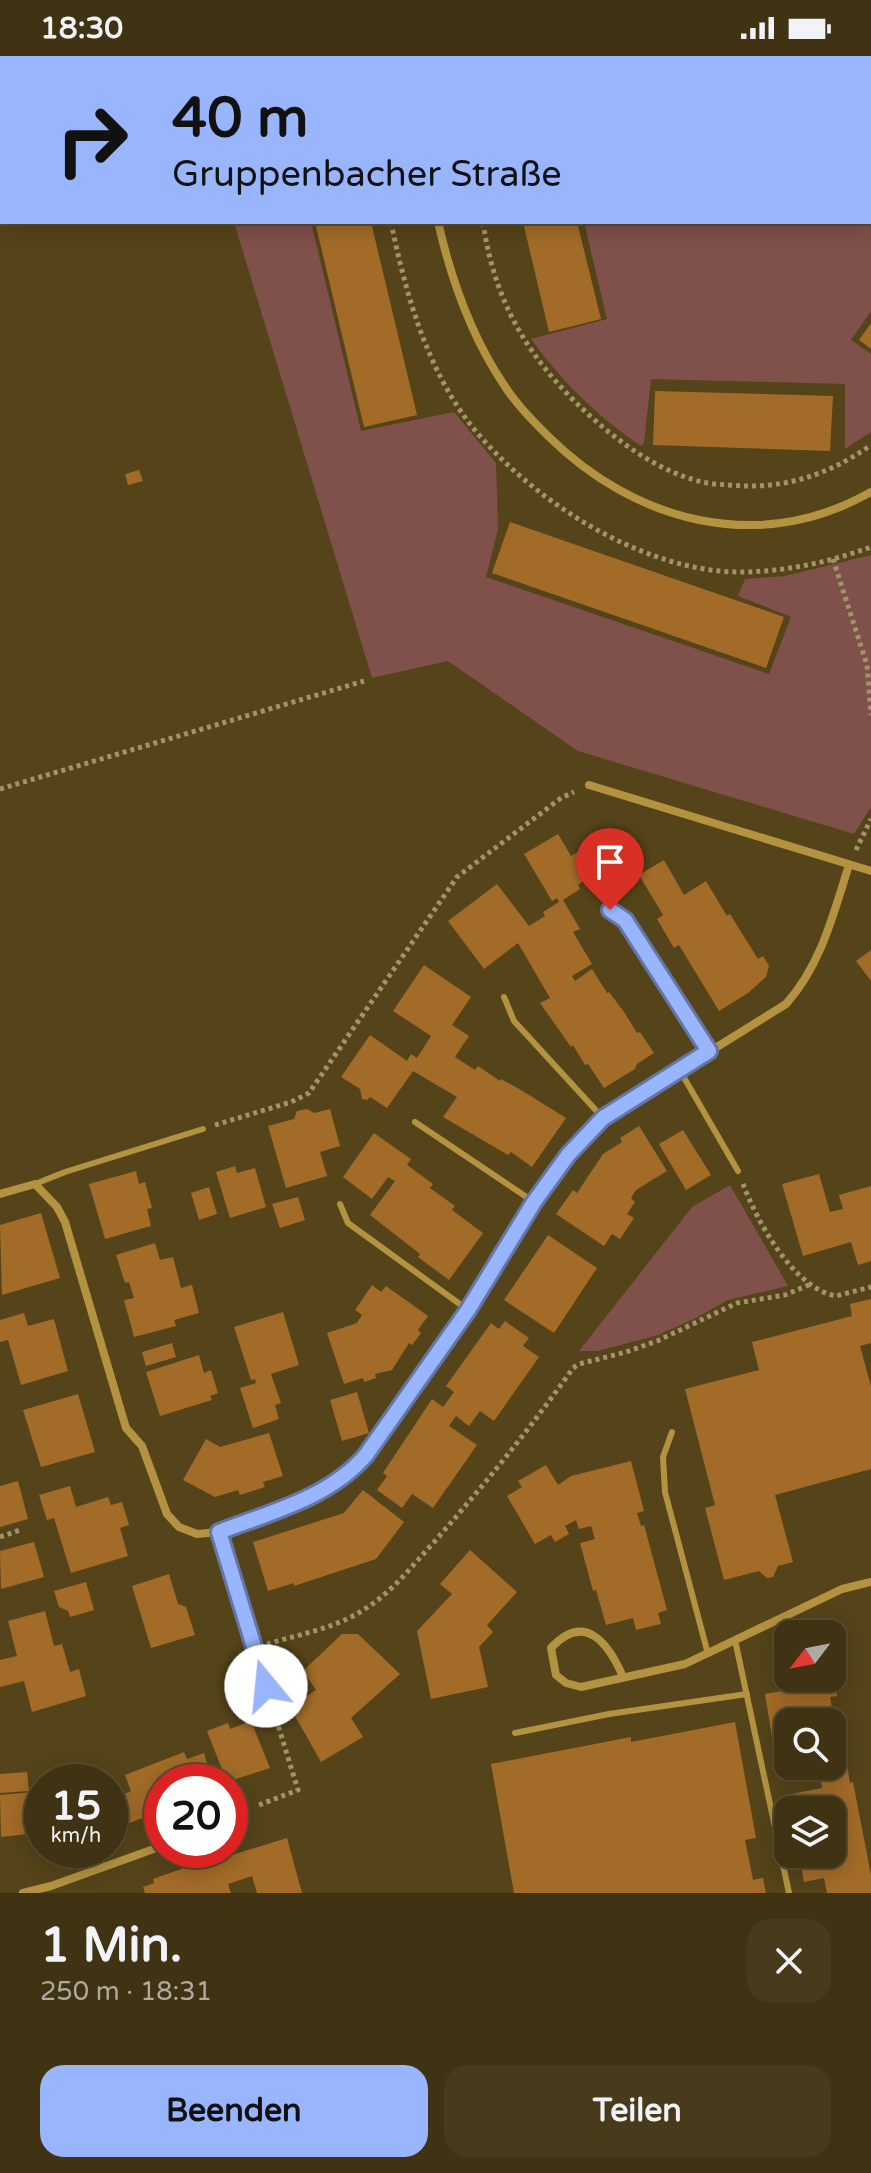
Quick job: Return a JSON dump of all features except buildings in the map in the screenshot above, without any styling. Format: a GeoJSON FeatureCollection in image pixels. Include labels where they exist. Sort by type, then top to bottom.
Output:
{"type":"FeatureCollection","features":[{"type":"Feature","properties":{"kind":"street"},"geometry":{"type":"LineString","coordinates":[[439,224],[458,292],[488,360],[504,386],[560,447],[617,490],[646,504],[707,523],[764,526],[845,506],[871,492]]}},
{"type":"Feature","properties":{"kind":"street"},"geometry":{"type":"LineString","coordinates":[[589,785],[871,871]]}},
{"type":"Feature","properties":{"kind":"street"},"geometry":{"type":"LineString","coordinates":[[0,1194],[35,1184],[57,1207],[65,1222],[126,1428],[142,1446],[167,1514],[179,1527],[197,1534],[219,1532],[300,1501],[335,1484],[366,1455],[468,1310],[534,1202],[568,1155],[603,1118],[786,1004],[802,986],[821,950],[849,865]]}},
{"type":"Feature","properties":{"kind":"street"},"geometry":{"type":"LineString","coordinates":[[623,1677],[606,1645],[595,1635],[578,1632],[566,1635],[551,1648],[556,1675],[566,1683],[581,1687],[685,1664],[842,1589],[871,1582]]}},
{"type":"Feature","properties":{"kind":"street"},"geometry":{"type":"LineString","coordinates":[[23,1893],[144,1852]]}},
{"type":"Feature","properties":{"kind":"lane"},"geometry":{"type":"LineString","coordinates":[[610,910],[625,920],[709,1051]]}},
{"type":"Feature","properties":{"kind":"lane"},"geometry":{"type":"LineString","coordinates":[[504,997],[514,1021],[603,1118]]}},
{"type":"Feature","properties":{"kind":"lane"},"geometry":{"type":"LineString","coordinates":[[679,1069],[738,1171]]}},
{"type":"Feature","properties":{"kind":"lane"},"geometry":{"type":"LineString","coordinates":[[415,1122],[534,1202]]}},
{"type":"Feature","properties":{"kind":"lane"},"geometry":{"type":"LineString","coordinates":[[35,1184],[203,1129]]}},
{"type":"Feature","properties":{"kind":"lane"},"geometry":{"type":"LineString","coordinates":[[340,1204],[348,1223],[468,1310]]}},
{"type":"Feature","properties":{"kind":"lane"},"geometry":{"type":"LineString","coordinates":[[672,1432],[663,1457],[665,1492],[708,1654]]}},
{"type":"Feature","properties":{"kind":"lane"},"geometry":{"type":"LineString","coordinates":[[219,1532],[266,1686]]}},
{"type":"Feature","properties":{"kind":"lane"},"geometry":{"type":"LineString","coordinates":[[735,1640],[789,1893]]}},
{"type":"Feature","properties":{"kind":"lane"},"geometry":{"type":"LineString","coordinates":[[515,1733],[609,1714],[747,1694]]}},
{"type":"Feature","properties":{"kind":"path"},"geometry":{"type":"LineString","coordinates":[[483,224],[504,301],[534,356],[574,402],[637,454],[698,481],[752,487],[780,485],[812,477],[839,466],[871,445]]}},
{"type":"Feature","properties":{"kind":"path"},"geometry":{"type":"LineString","coordinates":[[833,559],[867,665],[871,715]]}},
{"type":"Feature","properties":{"kind":"path"},"geometry":{"type":"LineString","coordinates":[[0,789],[364,681]]}},
{"type":"Feature","properties":{"kind":"path"},"geometry":{"type":"LineString","coordinates":[[203,1129],[291,1102],[309,1093],[457,877],[561,798],[589,785]]}},
{"type":"Feature","properties":{"kind":"path"},"geometry":{"type":"LineString","coordinates":[[849,865],[871,819]]}},
{"type":"Feature","properties":{"kind":"path"},"geometry":{"type":"LineString","coordinates":[[738,1171],[766,1231],[795,1271],[811,1284],[836,1296],[871,1287]]}},
{"type":"Feature","properties":{"kind":"path"},"geometry":{"type":"LineString","coordinates":[[254,1647],[356,1615],[388,1594],[531,1428],[579,1364],[647,1345],[737,1303],[785,1295],[811,1284]]}},
{"type":"Feature","properties":{"kind":"path"},"geometry":{"type":"LineString","coordinates":[[0,1537],[20,1530]]}},
{"type":"Feature","properties":{"kind":"path"},"geometry":{"type":"LineString","coordinates":[[248,1814],[264,1803],[298,1790],[266,1686]]}},
{"type":"Feature","properties":{"kind":"shaded area"},"geometry":{"type":"Polygon","coordinates":[[[235,224],[311,224],[361,431],[454,412],[496,463],[498,529],[486,577],[769,674],[791,617],[738,596],[745,579],[785,576],[871,555],[871,807],[854,834],[578,751],[448,661],[372,678],[235,224]]]}},
{"type":"Feature","properties":{"kind":"shaded area"},"geometry":{"type":"Polygon","coordinates":[[[584,224],[871,224],[871,311],[851,340],[871,354],[871,432],[845,449],[845,384],[651,379],[644,443],[641,446],[581,397],[531,339],[607,319],[584,224]]]}},
{"type":"Feature","properties":{"kind":"shaded area"},"geometry":{"type":"Polygon","coordinates":[[[730,1185],[788,1286],[728,1300],[658,1335],[598,1351],[579,1351],[692,1207],[730,1185]]]}},
{"type":"Feature","properties":{"kind":"route"},"geometry":{"type":"LineString","coordinates":[[266,1686],[219,1532],[300,1501],[335,1484],[351,1472],[468,1310],[534,1202],[568,1155],[603,1118],[709,1051],[625,920],[610,910]]}}]}
